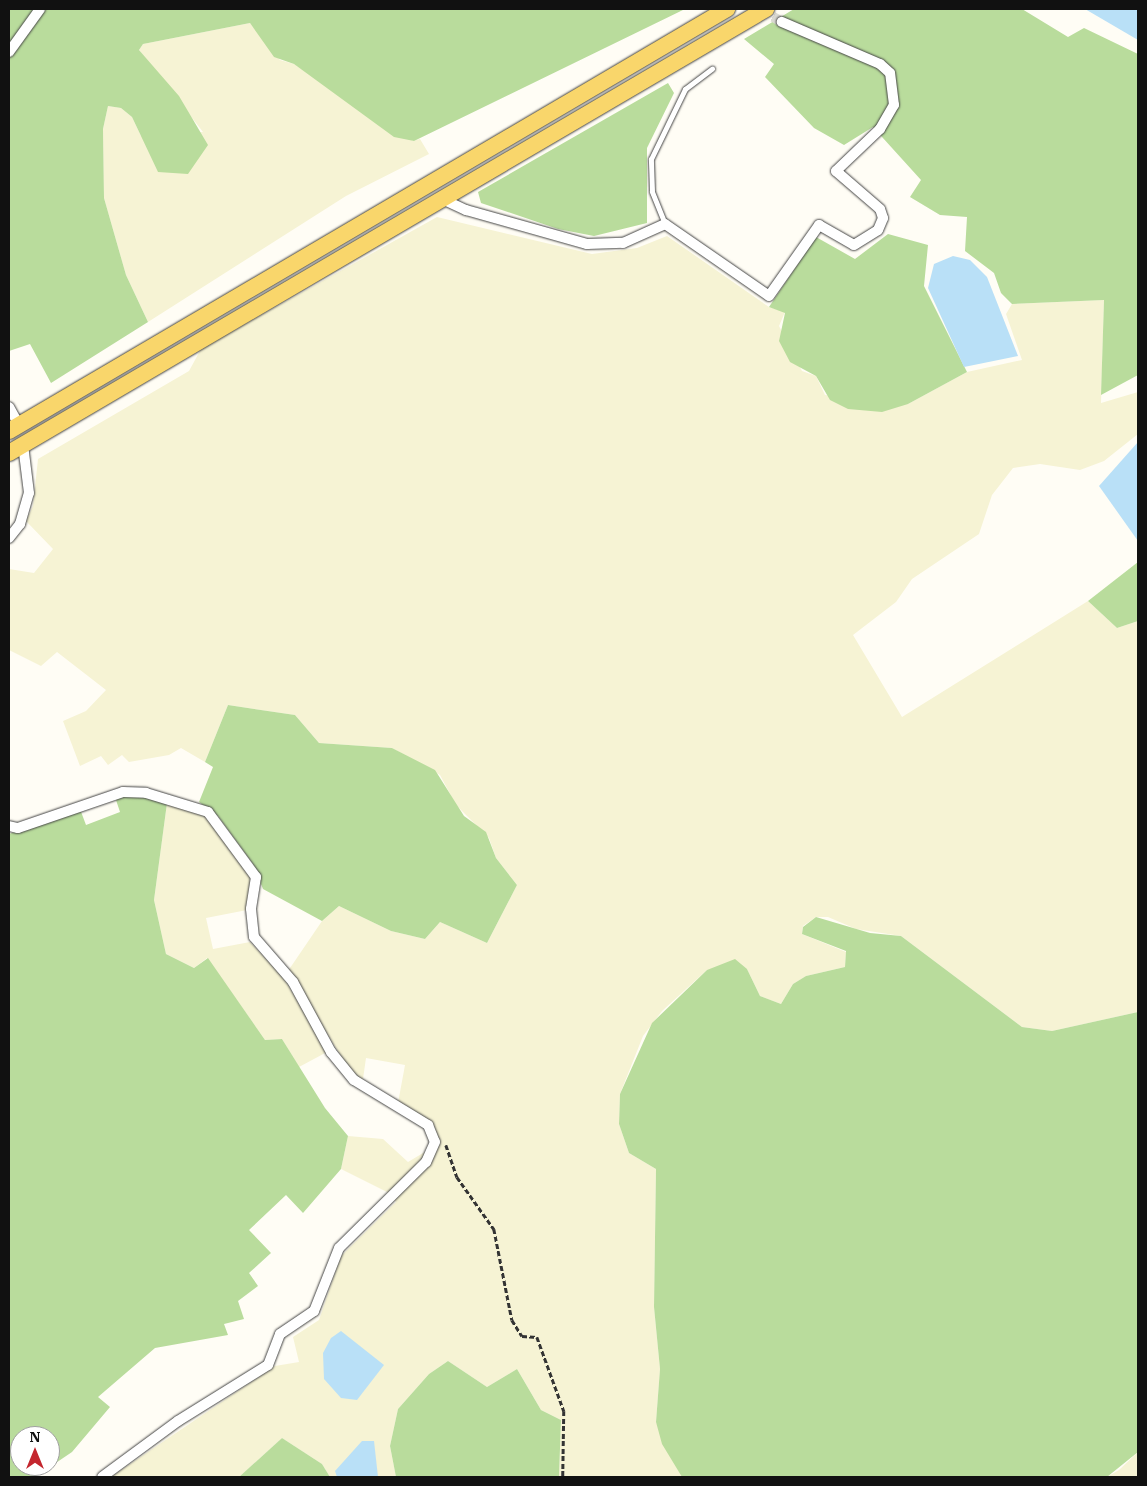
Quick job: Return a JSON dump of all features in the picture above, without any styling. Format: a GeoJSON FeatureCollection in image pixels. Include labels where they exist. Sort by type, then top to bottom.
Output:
{"type":"FeatureCollection","features":[{"type":"Feature","properties":{"kind":"main road"},"geometry":{"type":"LineString","coordinates":[[14,428],[727,9]]}},
{"type":"Feature","properties":{"kind":"main road"},"geometry":{"type":"LineString","coordinates":[[16,449],[439,198],[766,9]]}},
{"type":"Feature","properties":{"kind":"street"},"geometry":{"type":"LineString","coordinates":[[9,52],[40,9]]}},
{"type":"Feature","properties":{"kind":"street"},"geometry":{"type":"LineString","coordinates":[[439,198],[466,210],[587,244],[623,243],[665,224],[769,296],[819,225],[854,244],[871,237],[882,222],[880,209],[836,172],[893,110],[890,73],[868,58],[782,22]]}},
{"type":"Feature","properties":{"kind":"street"},"geometry":{"type":"LineString","coordinates":[[9,407],[14,428]]}},
{"type":"Feature","properties":{"kind":"street"},"geometry":{"type":"LineString","coordinates":[[9,538],[20,524],[29,493],[16,449]]}},
{"type":"Feature","properties":{"kind":"street"},"geometry":{"type":"LineString","coordinates":[[9,826],[18,828],[123,792],[146,793],[212,815],[256,877],[250,909],[254,936],[293,982],[331,1052],[354,1080],[428,1126],[435,1142],[426,1162],[339,1248],[314,1311],[280,1334],[268,1365],[178,1421],[102,1477]]}},
{"type":"Feature","properties":{"kind":"lane"},"geometry":{"type":"LineString","coordinates":[[665,224],[652,191],[651,159],[684,89],[712,69]]}},
{"type":"Feature","properties":{"kind":"path"},"geometry":{"type":"LineString","coordinates":[[445,1141],[457,1177],[494,1229],[512,1320],[522,1336],[538,1337],[561,1402],[566,1430],[563,1477]]}},
{"type":"Feature","properties":{"kind":"shaded area"},"geometry":{"type":"Polygon","coordinates":[[[250,23],[280,60],[294,64],[413,141],[420,139],[429,154],[346,196],[148,322],[126,275],[104,198],[103,129],[108,106],[121,108],[132,117],[141,136],[203,132],[139,50],[143,44],[250,23]]]}},
{"type":"Feature","properties":{"kind":"shaded area"},"geometry":{"type":"Polygon","coordinates":[[[437,217],[592,254],[637,248],[667,236],[769,307],[785,312],[779,326],[802,371],[816,376],[825,395],[908,404],[967,372],[1022,360],[1006,314],[1012,304],[1104,300],[1101,403],[1138,392],[1138,434],[1104,461],[1080,470],[1040,464],[1013,468],[992,495],[979,534],[912,579],[896,602],[853,635],[902,717],[1088,601],[1117,628],[1138,621],[1138,1012],[1052,1031],[1022,1027],[901,936],[856,929],[828,917],[816,917],[803,926],[802,934],[846,952],[845,967],[806,976],[793,984],[781,1004],[760,996],[747,969],[707,970],[662,1011],[643,1036],[620,1094],[619,1124],[629,1153],[656,1169],[654,1307],[660,1369],[656,1422],[682,1477],[559,1477],[561,1420],[541,1410],[517,1369],[487,1387],[448,1361],[429,1374],[398,1409],[390,1446],[396,1477],[330,1477],[322,1464],[282,1438],[239,1477],[111,1477],[275,1366],[299,1362],[293,1337],[319,1320],[341,1256],[396,1202],[387,1192],[341,1169],[348,1136],[383,1139],[408,1162],[428,1150],[435,1127],[398,1103],[405,1065],[366,1058],[363,1079],[351,1072],[288,971],[322,921],[339,906],[391,931],[425,939],[440,922],[487,943],[517,885],[496,858],[489,838],[456,805],[440,775],[392,748],[319,743],[295,715],[228,705],[205,762],[181,748],[169,755],[129,762],[122,755],[108,765],[101,756],[80,766],[63,721],[86,711],[106,690],[57,652],[41,666],[9,650],[9,569],[34,573],[53,549],[26,521],[33,506],[38,459],[189,371],[201,349],[437,217]]]}},
{"type":"Feature","properties":{"kind":"shaded area"},"geometry":{"type":"Polygon","coordinates":[[[167,803],[196,810],[209,819],[251,877],[247,910],[206,918],[213,949],[250,942],[284,978],[327,1052],[299,1067],[282,1039],[265,1040],[207,958],[194,968],[166,954],[154,900],[167,803]]]}},
{"type":"Feature","properties":{"kind":"shaded area"},"geometry":{"type":"Polygon","coordinates":[[[1138,1452],[1138,1477],[1107,1477],[1119,1470],[1138,1452]]]}},
{"type":"Feature","properties":{"kind":"green space"},"geometry":{"type":"Polygon","coordinates":[[[9,9],[685,9],[414,141],[394,137],[294,64],[274,57],[250,23],[143,44],[139,50],[179,96],[208,145],[188,174],[158,172],[132,117],[121,108],[108,106],[103,129],[104,198],[126,275],[148,322],[51,383],[30,344],[9,351],[9,9]]]}},
{"type":"Feature","properties":{"kind":"green space"},"geometry":{"type":"Polygon","coordinates":[[[794,9],[1022,9],[1068,37],[1084,28],[1138,54],[1138,375],[1101,395],[1104,300],[1012,304],[1001,293],[994,273],[965,251],[967,217],[940,215],[910,197],[921,180],[873,127],[844,145],[814,128],[765,77],[774,64],[744,39],[794,9]]]}},
{"type":"Feature","properties":{"kind":"green space"},"geometry":{"type":"Polygon","coordinates":[[[668,83],[674,93],[647,148],[647,223],[594,236],[558,229],[481,203],[478,192],[668,83]]]}},
{"type":"Feature","properties":{"kind":"green space"},"geometry":{"type":"Polygon","coordinates":[[[888,234],[928,245],[924,286],[967,372],[908,404],[882,412],[848,409],[830,400],[816,376],[790,362],[779,341],[785,313],[769,307],[816,237],[855,259],[888,234]]]}},
{"type":"Feature","properties":{"kind":"green space"},"geometry":{"type":"Polygon","coordinates":[[[1138,562],[1138,621],[1117,628],[1088,601],[1138,562]]]}},
{"type":"Feature","properties":{"kind":"green space"},"geometry":{"type":"Polygon","coordinates":[[[228,705],[295,715],[319,743],[392,748],[435,770],[464,816],[486,832],[496,858],[517,885],[487,943],[440,922],[425,939],[391,931],[339,906],[322,921],[263,889],[253,864],[218,816],[199,802],[213,767],[205,762],[228,705]]]}},
{"type":"Feature","properties":{"kind":"green space"},"geometry":{"type":"Polygon","coordinates":[[[132,795],[167,803],[154,900],[166,954],[194,968],[208,958],[265,1040],[282,1039],[325,1108],[348,1136],[341,1169],[303,1213],[286,1195],[249,1230],[271,1253],[249,1273],[258,1286],[238,1301],[244,1319],[224,1324],[228,1335],[155,1348],[98,1397],[110,1407],[72,1452],[60,1460],[60,1426],[10,1426],[10,1476],[36,1476],[9,1477],[9,834],[80,809],[86,825],[120,812],[115,797],[132,795]]]}},
{"type":"Feature","properties":{"kind":"green space"},"geometry":{"type":"Polygon","coordinates":[[[816,917],[870,933],[901,936],[1022,1027],[1052,1031],[1138,1012],[1138,1452],[1107,1477],[682,1477],[662,1444],[656,1422],[660,1369],[654,1307],[656,1169],[629,1153],[619,1124],[620,1094],[652,1023],[707,970],[735,959],[747,969],[760,996],[781,1004],[793,984],[806,976],[845,967],[846,951],[802,934],[803,927],[816,917]]]}},
{"type":"Feature","properties":{"kind":"green space"},"geometry":{"type":"Polygon","coordinates":[[[448,1361],[487,1387],[517,1369],[541,1410],[561,1420],[559,1477],[396,1477],[390,1446],[398,1409],[429,1374],[448,1361]]]}},
{"type":"Feature","properties":{"kind":"green space"},"geometry":{"type":"Polygon","coordinates":[[[282,1438],[322,1464],[330,1477],[239,1477],[282,1438]]]}},
{"type":"Feature","properties":{"kind":"water"},"geometry":{"type":"Polygon","coordinates":[[[1085,9],[1138,9],[1138,40],[1085,9]]]}},
{"type":"Feature","properties":{"kind":"water"},"geometry":{"type":"Polygon","coordinates":[[[953,256],[970,260],[987,277],[1018,356],[964,367],[928,288],[934,264],[953,256]]]}},
{"type":"Feature","properties":{"kind":"water"},"geometry":{"type":"Polygon","coordinates":[[[1138,442],[1138,541],[1099,486],[1138,442]]]}},
{"type":"Feature","properties":{"kind":"water"},"geometry":{"type":"Polygon","coordinates":[[[341,1331],[384,1365],[357,1400],[341,1398],[324,1379],[323,1353],[331,1338],[341,1331]]]}},
{"type":"Feature","properties":{"kind":"water"},"geometry":{"type":"Polygon","coordinates":[[[362,1441],[374,1441],[378,1477],[337,1477],[335,1471],[362,1441]]]}},
{"type":"Feature","properties":{"kind":"tunnel"},"geometry":{"type":"LineString","coordinates":[[760,9],[782,22]]}}]}
